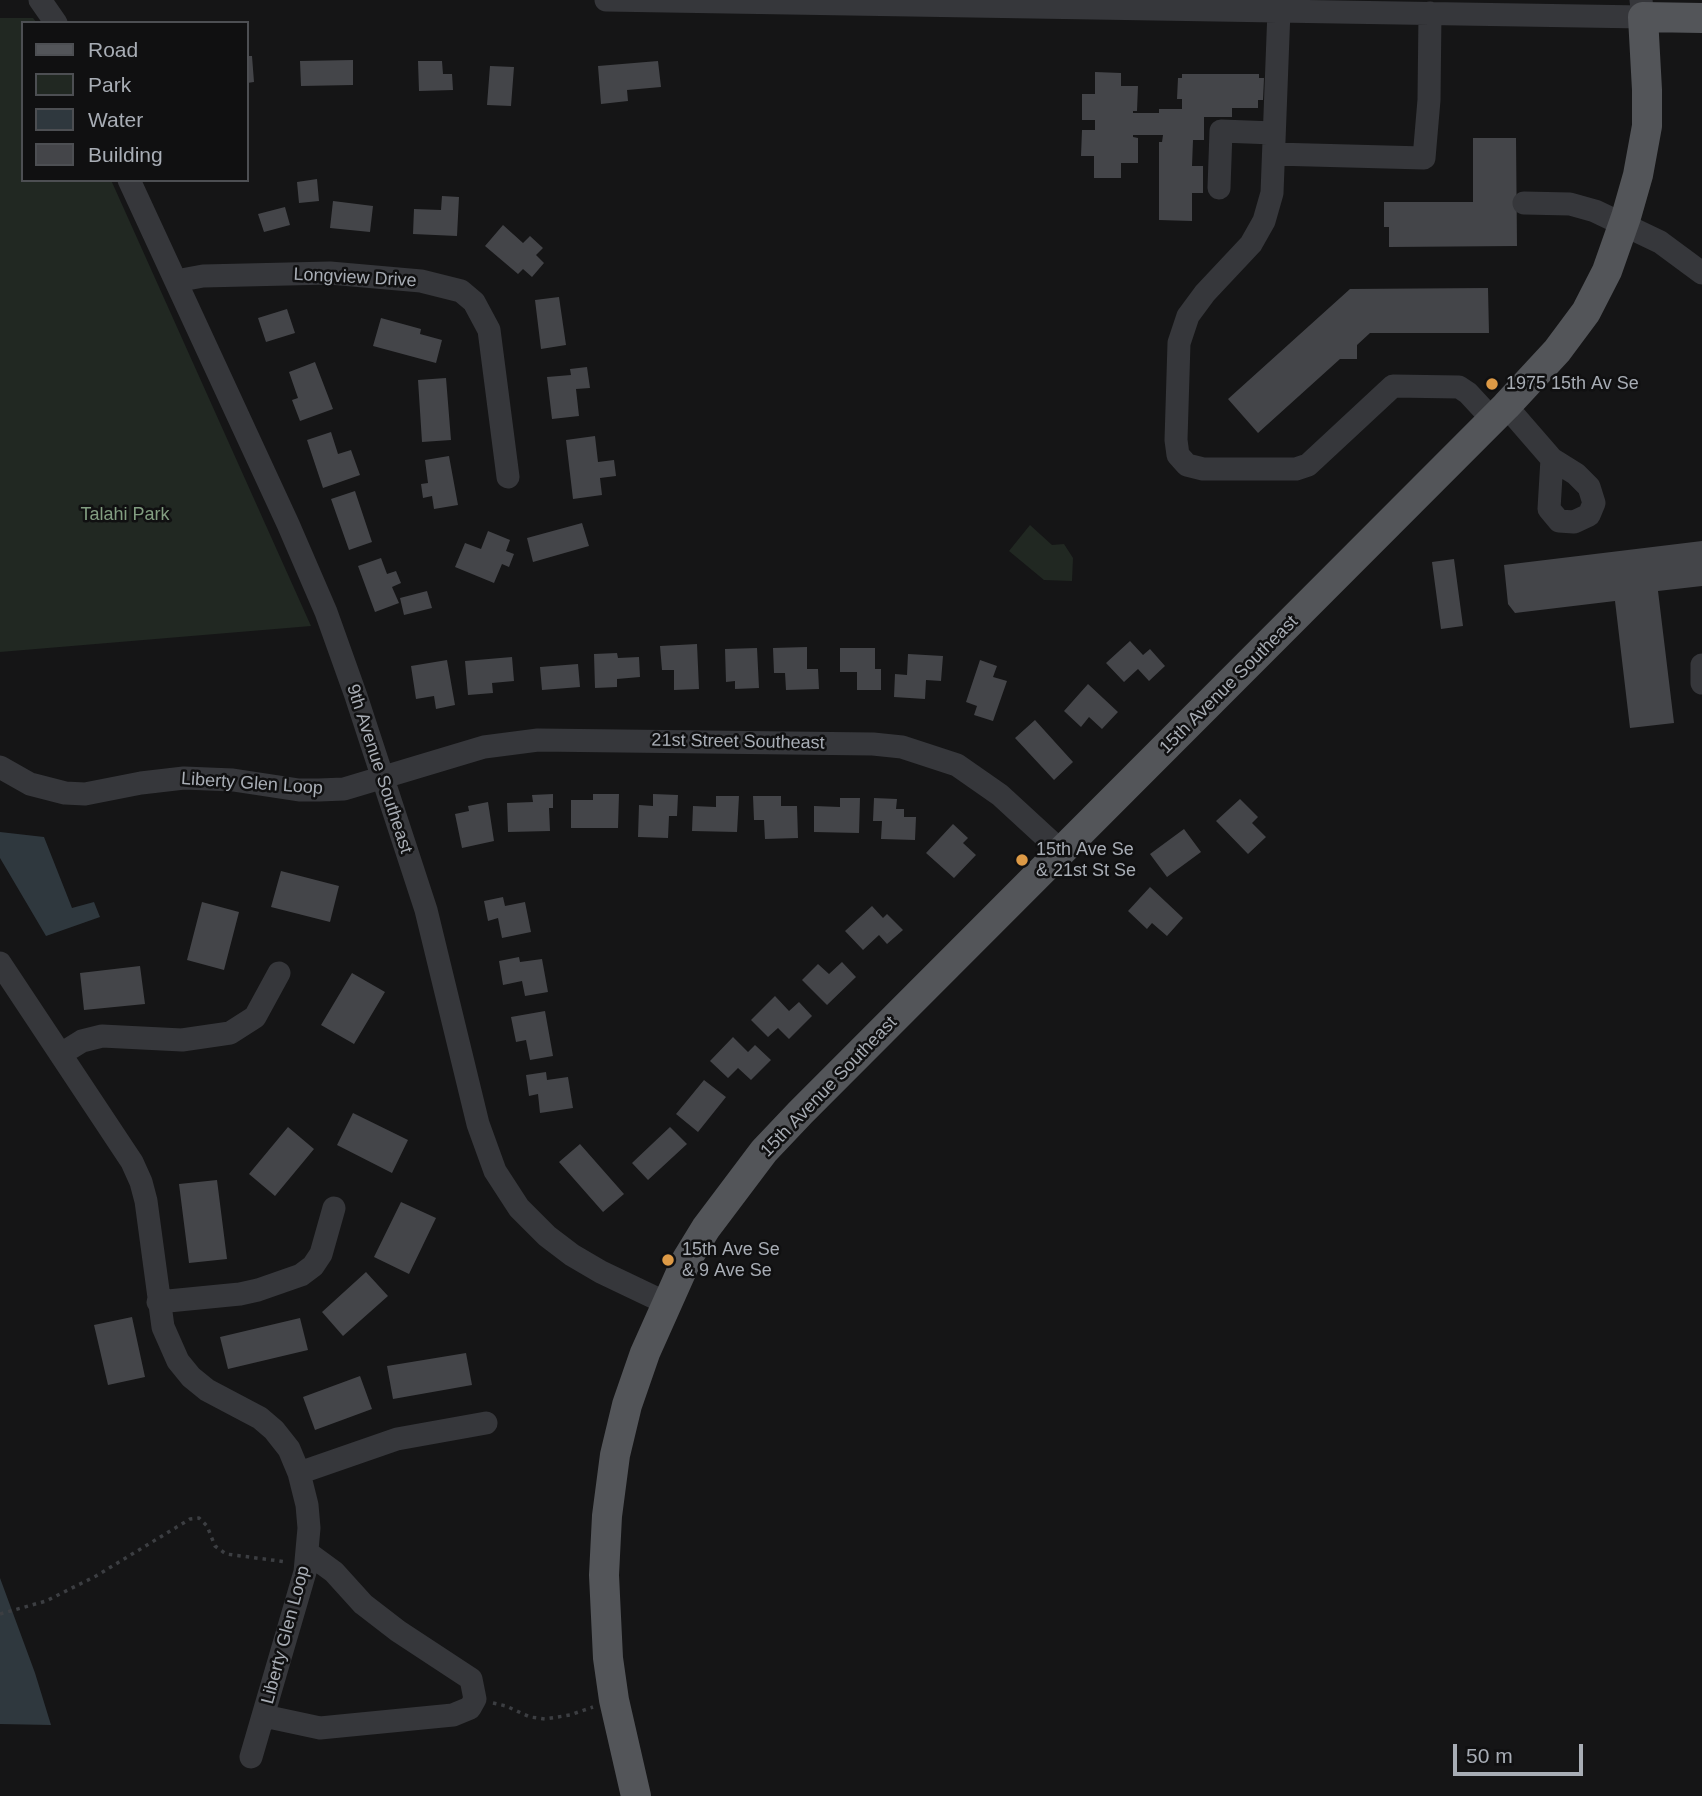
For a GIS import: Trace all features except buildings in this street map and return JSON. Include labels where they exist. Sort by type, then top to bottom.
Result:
[{"type":"main road","points":[[1642,9],[1702,18]]},
{"type":"main road","name":"15th Avenue Southeast","points":[[636,1796],[614,1700],[608,1658],[604,1575],[607,1516],[615,1455],[628,1405],[645,1353],[687,1259],[706,1227],[764,1151],[1499,413],[1557,351],[1586,312],[1606,271],[1638,175],[1647,126],[1642,9]]},
{"type":"street","points":[[40,0],[55,21]]},
{"type":"street","points":[[606,0],[951,3],[1430,13],[1642,9]]},
{"type":"street","points":[[1279,10],[1272,193],[1264,221],[1251,244],[1205,293],[1188,316],[1179,343],[1176,440],[1178,455],[1187,465],[1203,469],[1296,469],[1308,465],[1393,386],[1459,387],[1499,413],[1552,459]]},
{"type":"street","points":[[1219,188],[1221,131],[1274,144],[1424,158],[1429,100],[1430,13]]},
{"type":"street","name":"9th Avenue Southeast","points":[[130,182],[326,612],[426,910],[478,1124],[495,1171],[520,1208],[547,1236],[601,1272],[666,1303]]},
{"type":"street","points":[[1524,203],[1570,204],[1595,211],[1660,242],[1702,273]]},
{"type":"street","name":"Longview Drive","points":[[176,281],[203,276],[343,274],[421,281],[461,291],[474,302],[489,330],[508,477]]},
{"type":"street","points":[[1702,665],[1702,683]]},
{"type":"street","name":"21st Street Southeast","points":[[383,778],[484,747],[538,740],[873,744],[902,747],[957,765],[979,778],[1062,852]]},
{"type":"street","name":"Liberty Glen Loop","points":[[0,768],[47,790],[85,794],[184,778],[233,780],[299,790],[344,789],[383,778]]},
{"type":"street","name":"Liberty Glen Loop","points":[[0,963],[123,1147],[141,1182],[163,1327],[178,1362],[191,1377],[223,1400],[261,1418],[289,1449],[299,1473],[307,1505],[309,1553],[251,1757]]},
{"type":"street","points":[[61,1054],[82,1041],[102,1036],[182,1040],[230,1033],[256,1017],[279,973]]},
{"type":"street","points":[[158,1302],[240,1294],[279,1284],[300,1275],[313,1266],[321,1254],[334,1208]]},
{"type":"street","points":[[299,1473],[397,1439],[486,1423]]},
{"type":"street","name":"Liberty Glen Loop","points":[[264,1716],[320,1728],[453,1715],[470,1708],[475,1699],[471,1679],[398,1631],[363,1604],[334,1572],[309,1553]]},
{"type":"green space","name":"Talahi Park","points":[[0,18],[33,18],[35,21],[21,21],[21,182],[112,182],[311,626],[0,652]]},
{"type":"green space","points":[[1030,525],[1052,545],[1064,544],[1073,558],[1072,581],[1044,580],[1009,551]]},
{"type":"water","points":[[0,832],[44,837],[72,908],[94,902],[100,917],[46,936],[0,858]]},
{"type":"water","points":[[0,1578],[35,1673],[51,1725],[0,1724]]},
{"type":"place","name":"1975 15th Av Se","points":[[1492,384]]},
{"type":"place","name":"15th Ave Se & 21st St Se","points":[[1022,860]]},
{"type":"place","name":"15th Ave Se & 9 Ave Se","points":[[668,1260]]}]
